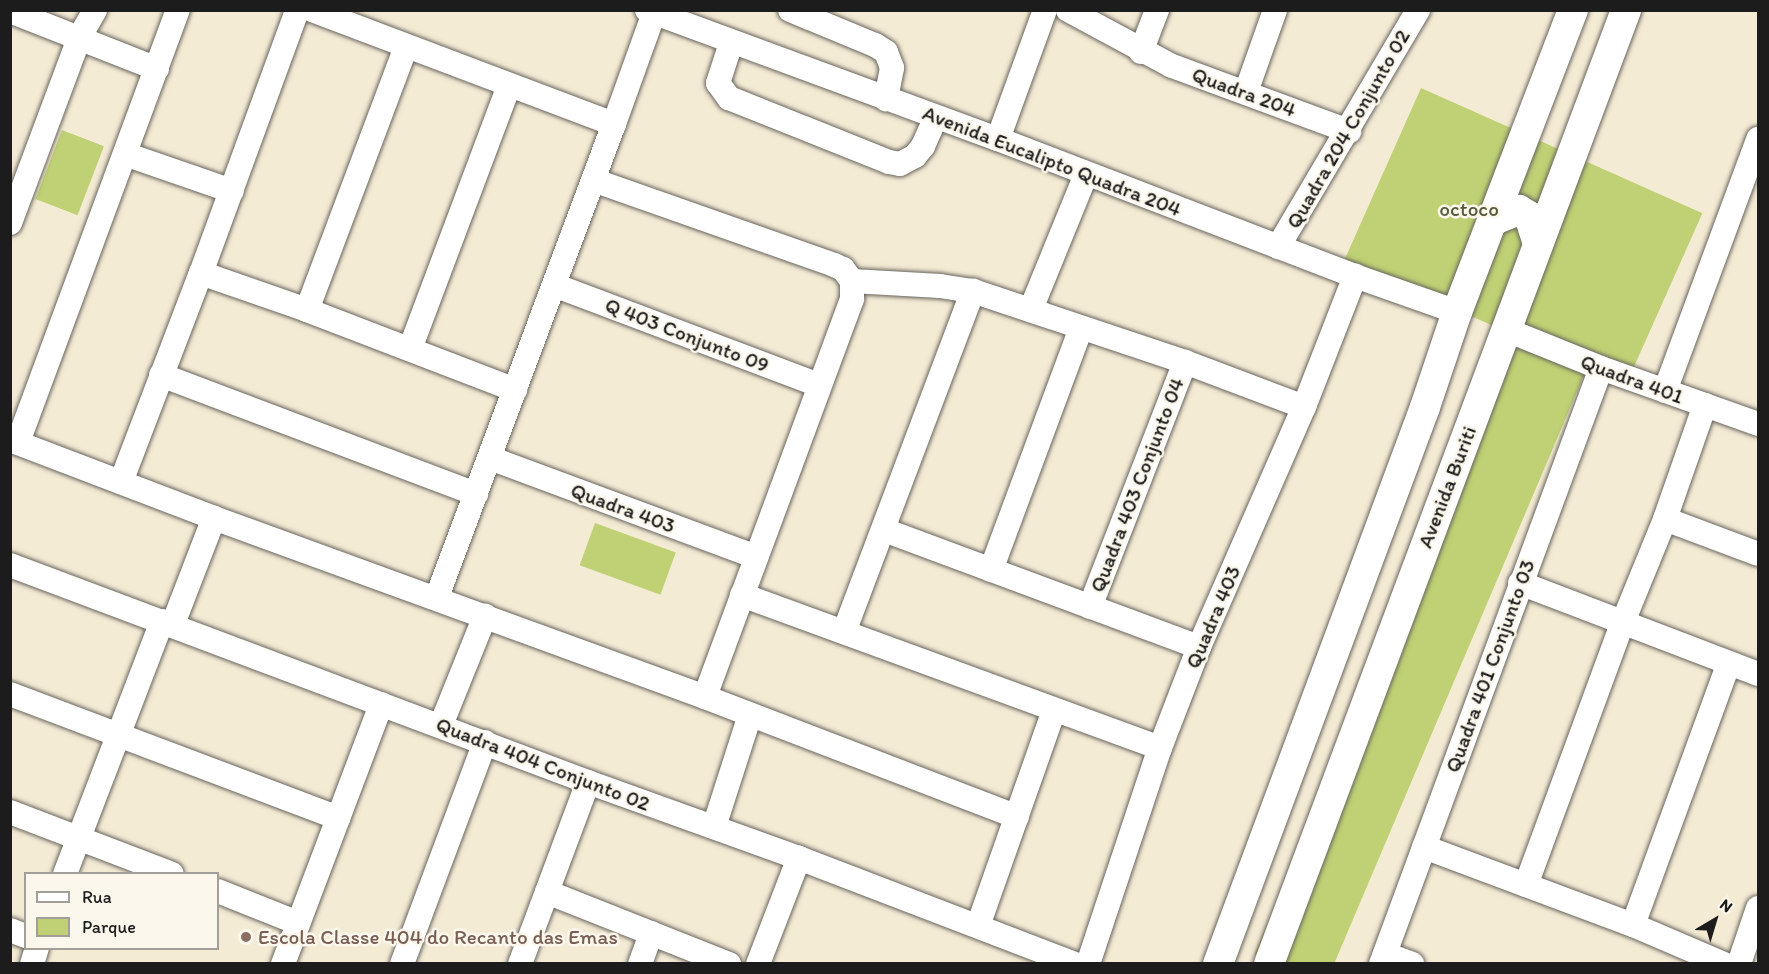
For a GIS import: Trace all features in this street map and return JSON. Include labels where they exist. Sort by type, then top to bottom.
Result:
[{"type":"main road","points":[[1218,963],[1425,407],[1457,312],[1573,10]]},
{"type":"main road","name":"Avenida Buriti","points":[[1274,950],[1626,10]]},
{"type":"main road","points":[[1494,220],[1519,210],[1529,216],[1538,244]]},
{"type":"main road","points":[[1425,407],[1430,421],[1447,434],[1458,433],[1470,425]]},
{"type":"main road","points":[[1235,921],[1253,912],[1263,914],[1272,921],[1274,950]]},
{"type":"street","points":[[10,223],[79,38],[95,10]]},
{"type":"street","points":[[178,10],[14,441],[214,518],[437,597],[705,697],[1017,818]]},
{"type":"street","points":[[120,482],[232,191],[297,10]]},
{"type":"street","points":[[312,10],[614,124]]},
{"type":"street","points":[[790,10],[875,45],[886,52],[892,68],[886,99]]},
{"type":"street","points":[[998,140],[1045,10]]},
{"type":"street","name":"Quadra 204","points":[[1068,10],[1141,52],[1172,66],[1349,131]]},
{"type":"street","points":[[1141,52],[1157,10]]},
{"type":"street","points":[[1246,92],[1275,10]]},
{"type":"street","name":"Quadra 204 Conjunto 02","points":[[1278,247],[1349,131],[1418,10]]},
{"type":"street","points":[[10,11],[157,69]]},
{"type":"street","points":[[437,597],[614,124],[650,12]]},
{"type":"street","name":"Avenida Eucalipto Quadra 204","points":[[650,12],[691,18],[731,43],[936,117],[1355,276],[1457,312]]},
{"type":"street","points":[[731,43],[718,83],[729,98],[889,162],[900,164],[915,156],[923,146],[936,117]]},
{"type":"street","points":[[307,310],[406,47]]},
{"type":"street","points":[[410,349],[509,85]]},
{"type":"street","points":[[1665,391],[1758,139]]},
{"type":"street","points":[[125,154],[232,191]]},
{"type":"street","points":[[1031,309],[1086,174]]},
{"type":"street","points":[[593,180],[834,265],[843,269],[852,281],[852,300],[705,697]]},
{"type":"street","points":[[201,273],[307,310],[514,390]]},
{"type":"street","name":"Quadra 403","points":[[1088,963],[1160,748],[1199,647],[1304,407],[1355,276]]},
{"type":"street","points":[[852,281],[940,286],[973,291],[1185,362],[1304,407]]},
{"type":"street","name":"Q 403 Conjunto 09","points":[[554,285],[819,385]]},
{"type":"street","points":[[844,632],[973,291]]},
{"type":"street","points":[[991,570],[1081,328]]},
{"type":"street","name":"Quadra 401","points":[[1508,330],[1601,368],[1758,424]]},
{"type":"street","name":"Quadra 403 Conjunto 04","points":[[1090,607],[1185,362]]},
{"type":"street","name":"Quadra 401 Conjunto 03","points":[[1383,958],[1601,368]]},
{"type":"street","points":[[161,375],[476,494]]},
{"type":"street","points":[[1526,885],[1623,622],[1665,519],[1704,405]]},
{"type":"street","name":"Quadra 403","points":[[490,458],[756,557]]},
{"type":"street","points":[[65,872],[118,733],[214,518]]},
{"type":"street","points":[[1665,519],[1758,554]]},
{"type":"street","points":[[884,530],[1199,647]]},
{"type":"street","name":"Quadra 404 Conjunto 02","points":[[10,565],[1075,963]]},
{"type":"street","points":[[1520,584],[1758,674]]},
{"type":"street","points":[[742,595],[1160,748]]},
{"type":"street","points":[[441,725],[485,616]]},
{"type":"street","points":[[1633,925],[1729,663]]},
{"type":"street","points":[[10,694],[338,818]]},
{"type":"street","points":[[283,963],[381,704]]},
{"type":"street","points":[[978,926],[1054,710]]},
{"type":"street","points":[[714,827],[750,715]]},
{"type":"street","points":[[402,963],[486,742]]},
{"type":"street","points":[[520,963],[588,782]]},
{"type":"street","points":[[10,812],[169,872]]},
{"type":"street","points":[[1424,847],[1633,925],[1724,963]]},
{"type":"street","points":[[758,963],[799,858]]},
{"type":"street","points":[[219,891],[298,923]]},
{"type":"street","points":[[547,892],[729,963]]},
{"type":"street","points":[[1739,963],[1758,908]]},
{"type":"street","points":[[640,963],[651,933]]},
{"type":"street","points":[[1383,958],[1412,963]]},
{"type":"green space","name":"octoco","points":[[1421,88],[1702,213],[1626,385],[1345,260]]},
{"type":"green space","points":[[62,130],[104,146],[77,215],[35,199]]},
{"type":"green space","points":[[1514,343],[1585,373],[1334,964],[1278,964],[1255,954]]},
{"type":"green space","points":[[595,523],[676,552],[660,595],[580,565]]},
{"type":"place","name":"Escola Classe 404 do Recanto das Emas","points":[[246,937]]}]
